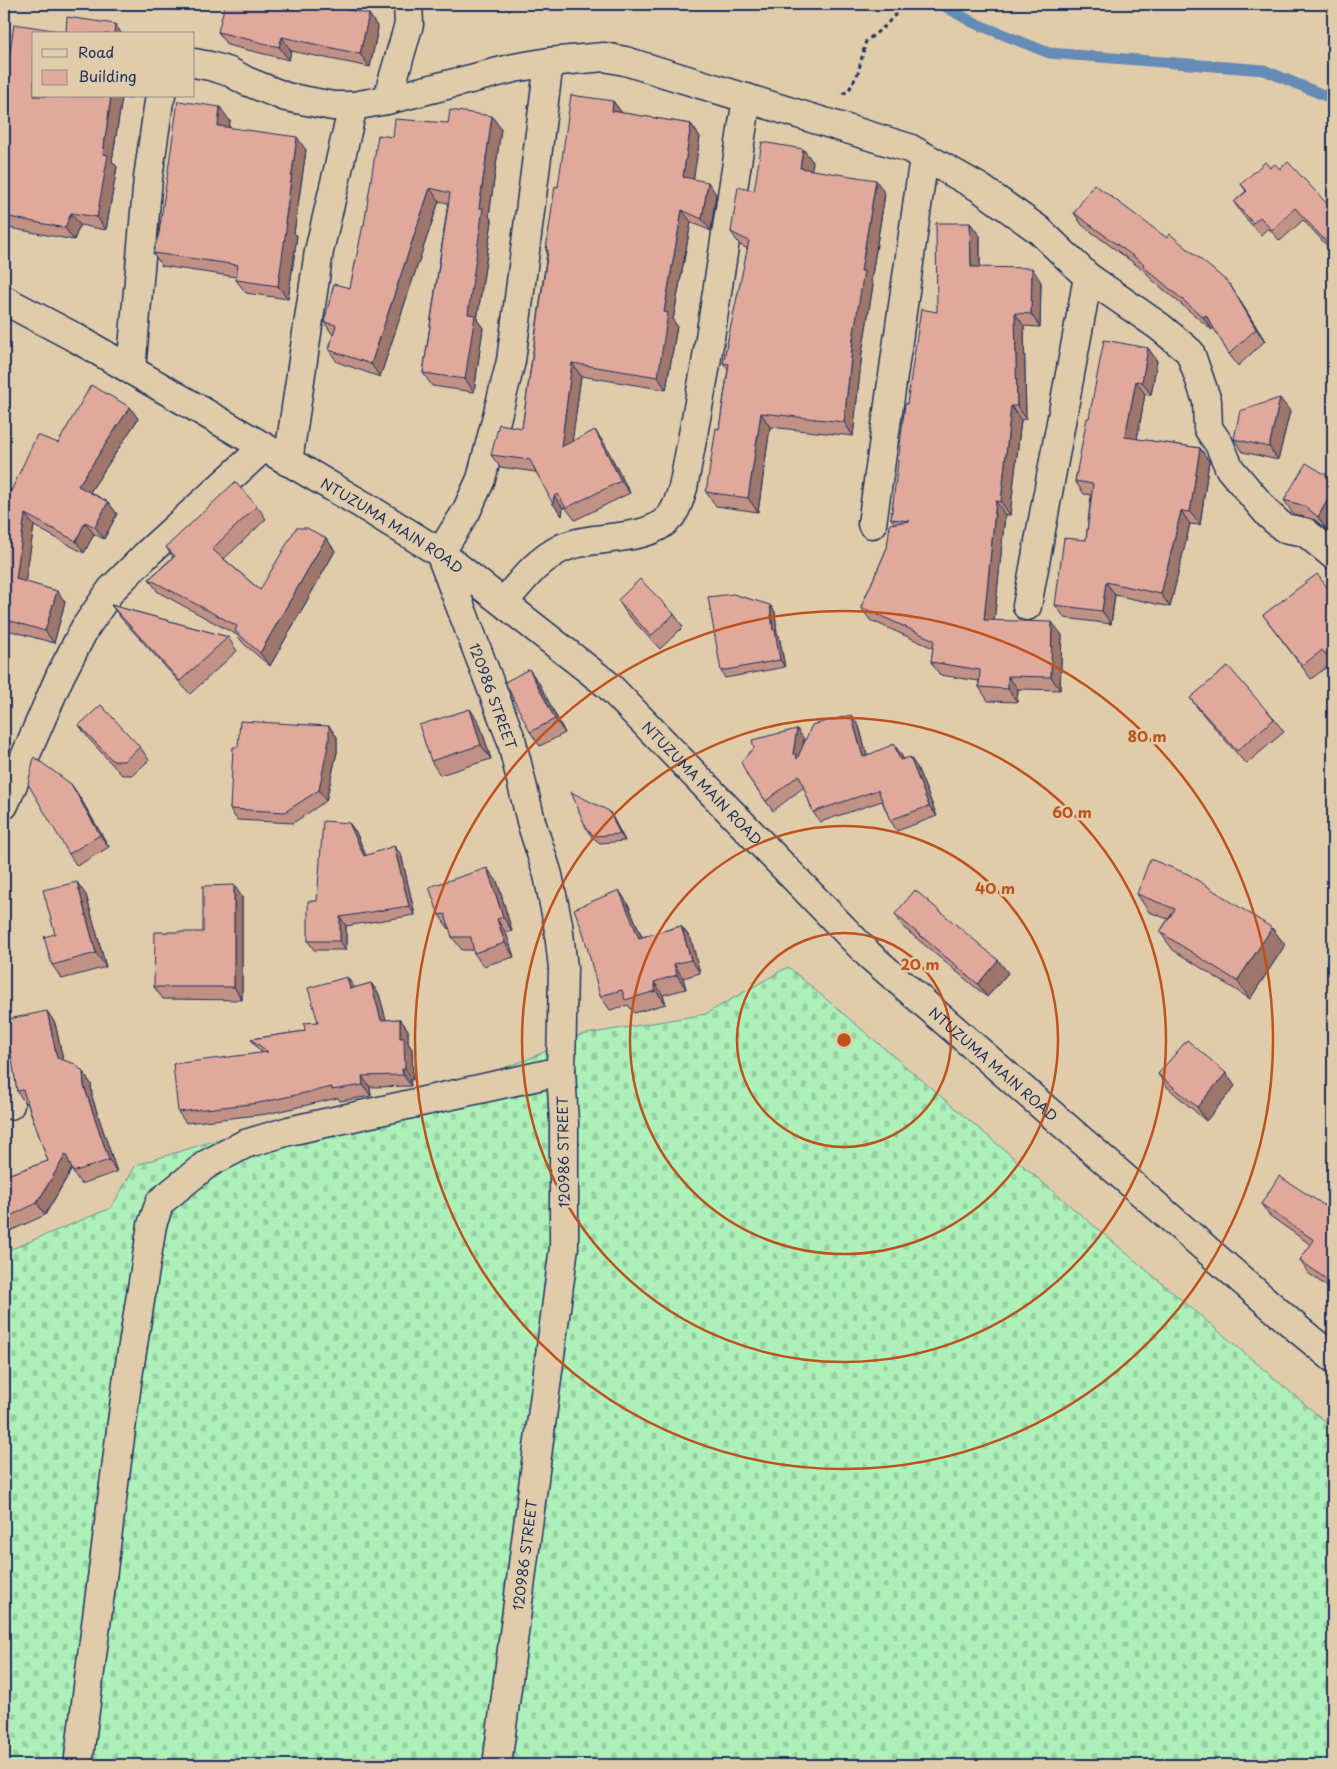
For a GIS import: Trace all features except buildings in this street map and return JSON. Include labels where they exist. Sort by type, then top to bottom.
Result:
[{"type":"street","points":[[387,100],[409,24],[408,4]]},
{"type":"street","points":[[195,63],[230,72],[246,81],[286,97],[333,106],[353,106],[387,100],[497,72],[549,62],[604,57],[625,61],[909,148],[988,193],[1039,230],[1088,277],[1160,327],[1190,352],[1207,401],[1208,428],[1219,444],[1230,469],[1268,515],[1284,528],[1305,532],[1333,556]]},
{"type":"street","points":[[440,553],[466,512],[481,479],[511,361],[549,62]]},
{"type":"street","points":[[131,370],[148,178],[160,98]]},
{"type":"street","points":[[504,602],[537,564],[551,554],[576,543],[644,533],[658,527],[669,519],[677,506],[683,488],[705,370],[747,98]]},
{"type":"street","points":[[288,462],[319,251],[353,106]]},
{"type":"street","points":[[872,524],[924,157]]},
{"type":"street","points":[[1027,606],[1088,277]]},
{"type":"street","name":"NTUZUMA MAIN ROAD","points":[[4,300],[76,338],[364,505],[440,553],[504,602],[608,685],[869,955],[1333,1358]]},
{"type":"street","points":[[4,805],[60,676],[86,628],[111,590],[149,552],[264,447]]},
{"type":"street","name":"120986 STREET","points":[[440,553],[511,739],[532,825],[548,875],[558,924],[563,968],[560,1071],[564,1123],[564,1247],[497,1765]]},
{"type":"street","points":[[4,1067],[10,1105]]},
{"type":"street","points":[[78,1765],[128,1383],[152,1225],[160,1202],[207,1164],[245,1144],[289,1131],[560,1071]]},
{"type":"path","points":[[806,117],[850,90],[858,73],[866,41],[884,27],[895,15],[896,4]]},
{"type":"green space","points":[[788,967],[1333,1428],[1333,1765],[4,1765],[4,1252],[111,1208],[136,1165],[272,1123],[487,1074],[526,1060],[581,1035],[706,1014]]},
{"type":"waterway","points":[[941,4],[972,22],[1049,53],[1264,70],[1333,99]]}]
